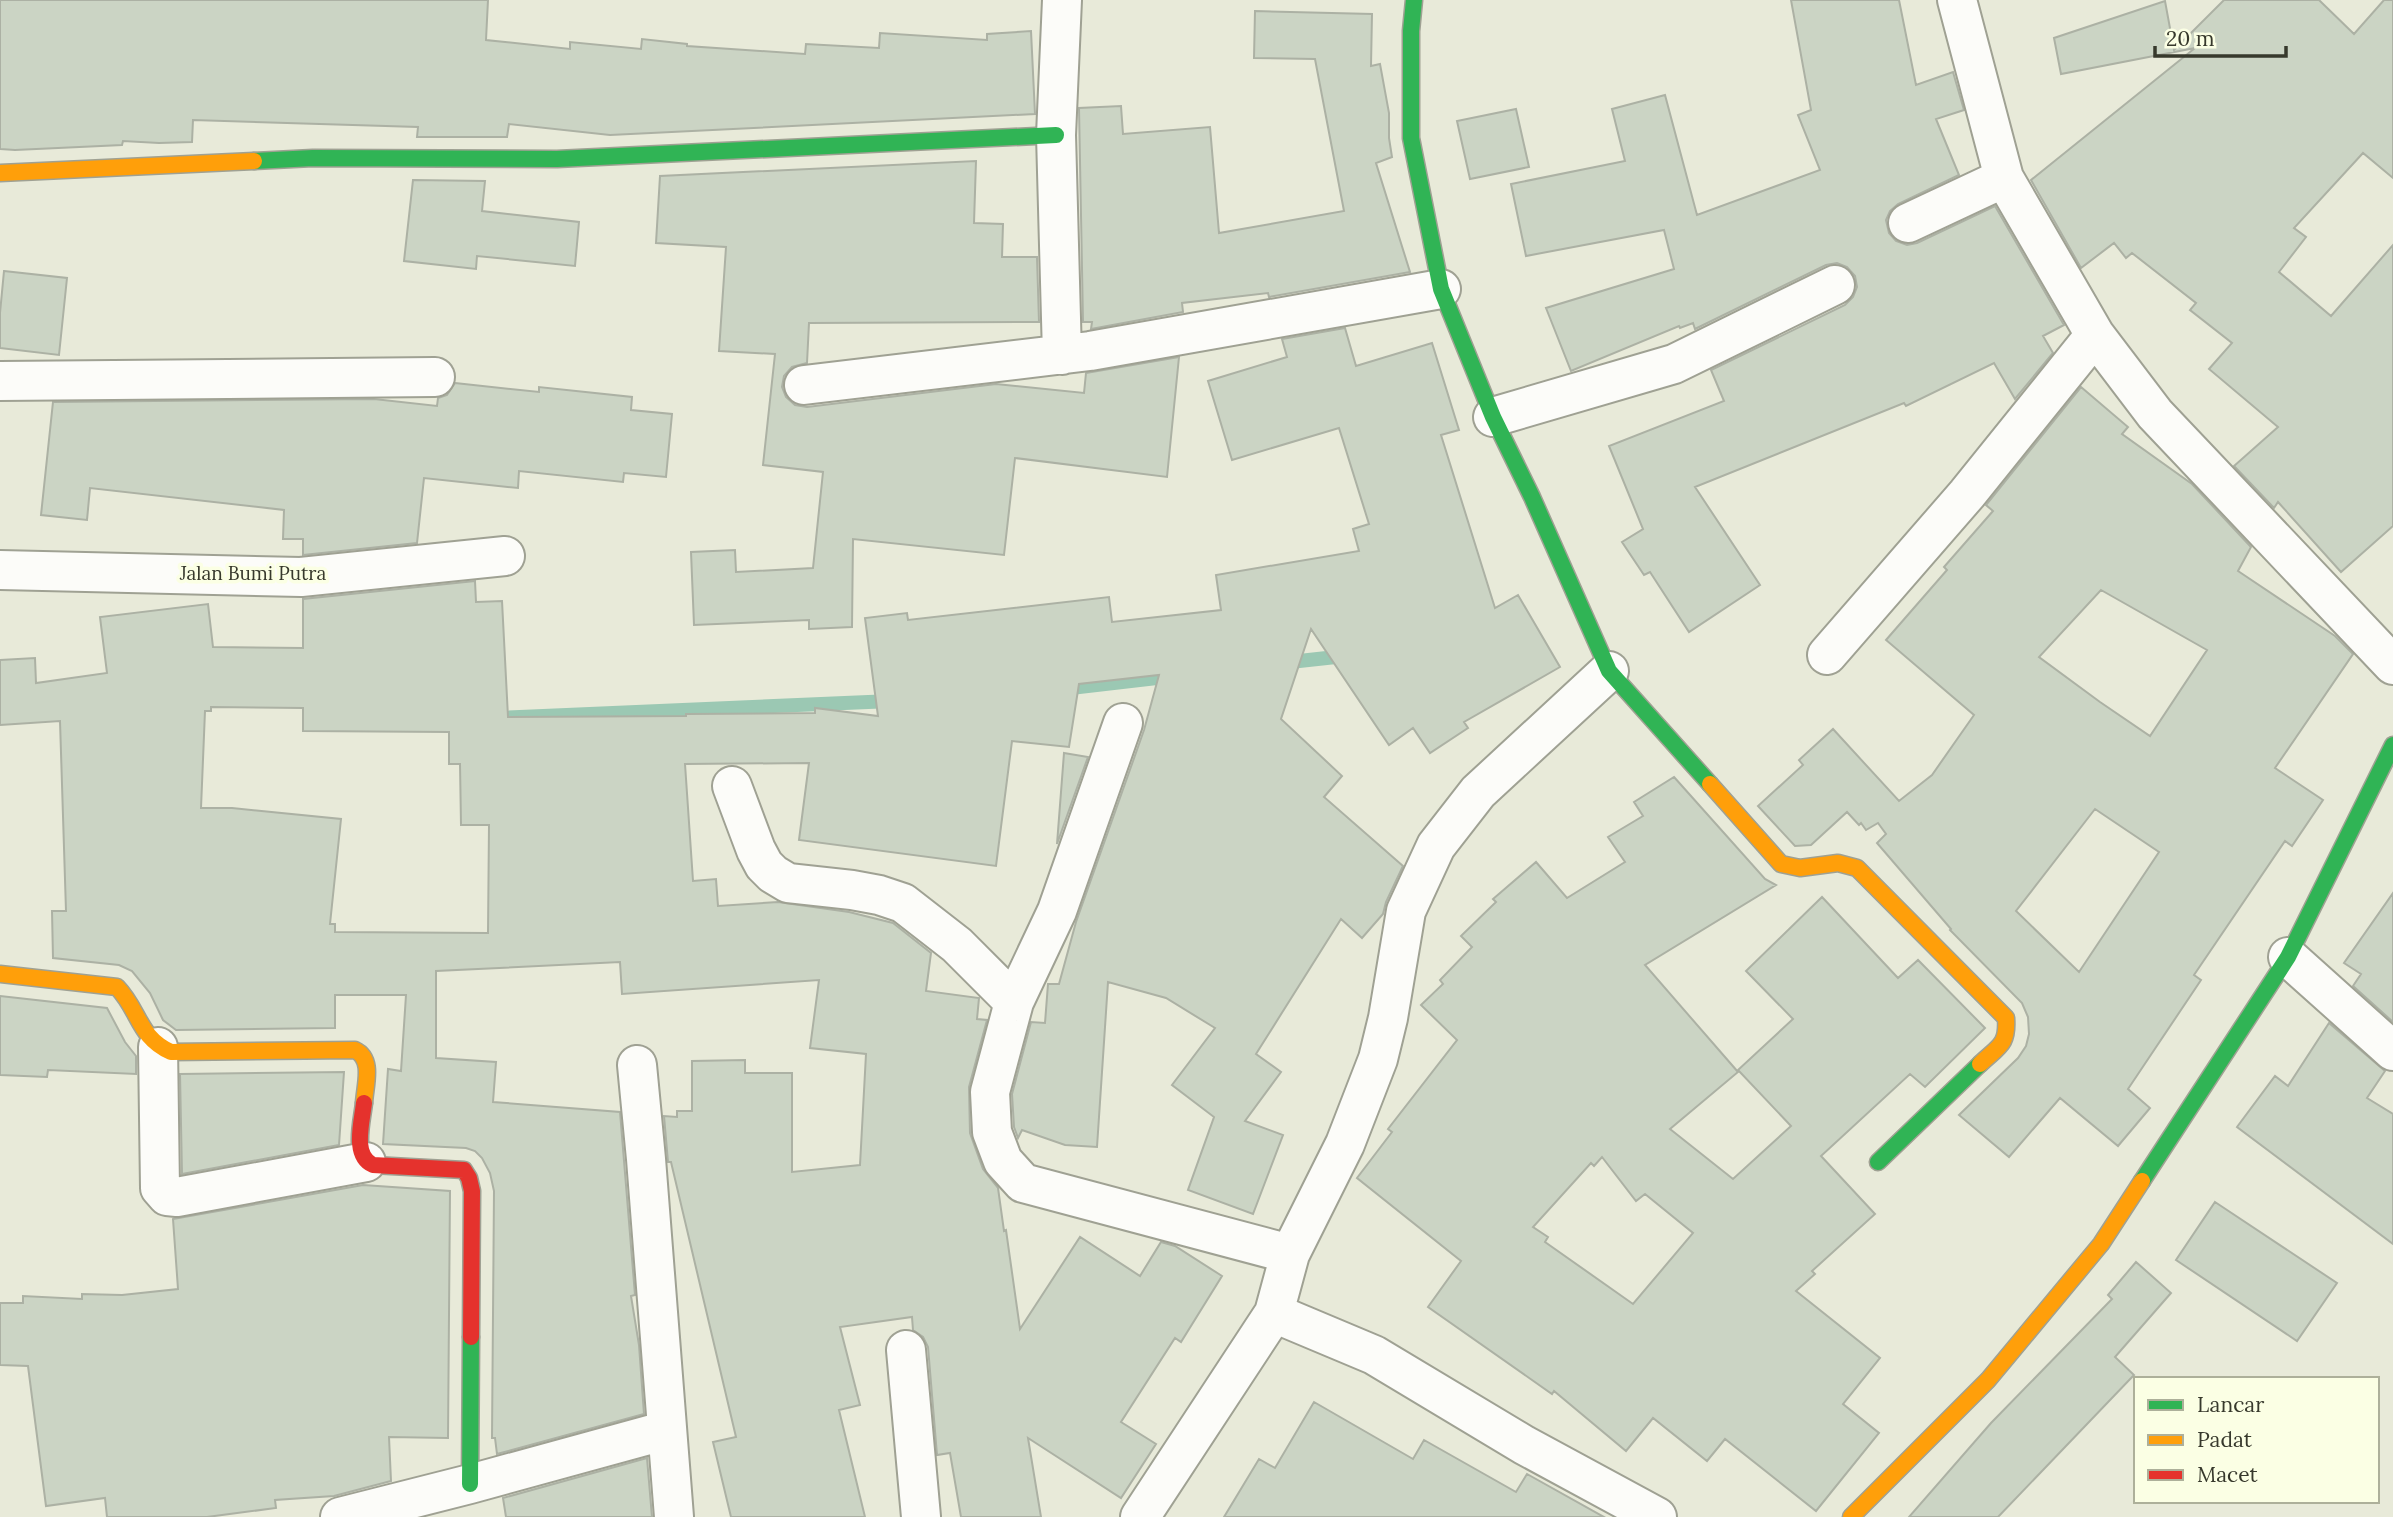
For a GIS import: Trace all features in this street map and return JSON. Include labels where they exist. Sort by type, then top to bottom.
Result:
[{"type":"street","points":[[1062,0],[1056,135],[1062,355]]},
{"type":"street","points":[[1414,0],[1411,31],[1411,138],[1441,289],[1493,416],[1609,671],[1781,863],[1790,869],[1799,870],[1835,862],[1848,862],[1857,868],[2006,1018],[2007,1035],[2003,1042],[1878,1162]]},
{"type":"street","points":[[1957,0],[2004,178],[2095,335],[2155,414],[2393,665]]},
{"type":"street","points":[[0,173],[313,158],[557,159],[1056,135]]},
{"type":"street","points":[[1908,223],[2004,178]]},
{"type":"street","points":[[1493,416],[1674,365],[1835,285]]},
{"type":"street","points":[[804,385],[1062,355],[1441,289]]},
{"type":"street","points":[[1827,655],[1967,494],[2095,335]]},
{"type":"street","points":[[0,381],[435,377]]},
{"type":"street","name":"Jalan Bumi Putra","points":[[0,570],[301,577],[505,556]]},
{"type":"street","points":[[1140,1517],[1274,1313],[1290,1254],[1345,1144],[1378,1059],[1388,1018],[1406,911],[1436,846],[1478,792],[1609,671]]},
{"type":"street","points":[[1123,723],[1057,911],[1014,1002],[990,1092],[992,1132],[1003,1161],[1023,1183],[1290,1254]]},
{"type":"street","points":[[1851,1517],[1988,1380],[2101,1244],[2288,957],[2393,745]]},
{"type":"street","points":[[732,786],[764,865],[773,874],[788,883],[852,890],[903,903],[957,945],[1014,1002]]},
{"type":"street","points":[[2288,957],[2393,1051]]},
{"type":"street","points":[[0,974],[117,987],[128,996],[148,1040],[171,1052],[355,1050],[363,1054],[367,1060],[360,1152],[366,1162]]},
{"type":"street","points":[[158,1047],[160,1188],[167,1196],[177,1197],[248,1185],[366,1162],[464,1170],[472,1191],[470,1484]]},
{"type":"street","points":[[637,1065],[674,1517]]},
{"type":"street","points":[[1274,1313],[1374,1355],[1524,1445],[1657,1517]]},
{"type":"street","points":[[906,1350],[921,1517]]},
{"type":"street","points":[[340,1517],[667,1430]]},
{"type":"building","points":[[0,0],[488,0],[486,40],[570,49],[570,42],[641,49],[642,39],[687,46],[805,54],[806,44],[879,48],[880,33],[987,40],[987,34],[1031,31],[1035,114],[610,135],[509,124],[507,137],[417,137],[418,127],[193,120],[192,142],[123,141],[122,145],[0,149]]},
{"type":"building","points":[[1791,0],[1899,0],[1916,85],[1953,72],[1964,110],[1936,119],[1959,175],[1898,204],[1890,211],[1886,220],[1889,233],[1896,241],[1907,245],[1917,243],[1995,206],[2064,325],[2043,336],[2053,353],[2015,399],[1994,363],[1906,406],[1904,403],[1695,487],[1760,585],[1689,632],[1650,572],[1644,575],[1622,542],[1643,529],[1609,446],[1724,401],[1711,370],[1845,305],[1853,297],[1857,287],[1855,276],[1847,267],[1837,263],[1826,265],[1695,329],[1693,323],[1680,328],[1679,326],[1571,371],[1546,308],[1674,269],[1664,230],[1526,256],[1511,184],[1625,161],[1612,109],[1665,95],[1697,215],[1820,170],[1798,115],[1811,110]]},
{"type":"building","points":[[2224,0],[2319,0],[2354,34],[2384,0],[2393,0],[2393,178],[2363,153],[2294,228],[2306,237],[2279,272],[2331,316],[2393,245],[2393,526],[2341,572],[2278,502],[2274,508],[2234,466],[2278,427],[2209,369],[2232,343],[2190,310],[2196,303],[2132,253],[2126,258],[2114,243],[2081,268],[2031,180],[2195,48],[2061,74],[2054,38],[2165,1],[2174,50]]},
{"type":"building","points":[[1255,11],[1372,14],[1371,66],[1380,64],[1389,113],[1392,157],[1376,163],[1410,272],[1269,297],[1268,293],[1182,303],[1183,312],[1091,329],[1092,322],[1083,322],[1079,108],[1121,106],[1123,134],[1210,127],[1219,233],[1344,211],[1315,59],[1254,58]]},
{"type":"building","points":[[1516,109],[1529,167],[1470,179],[1457,121]]},
{"type":"building","points":[[976,161],[974,223],[1003,224],[1002,257],[1037,257],[1039,322],[809,323],[807,363],[792,367],[784,376],[782,387],[786,397],[795,405],[807,407],[996,384],[1084,393],[1086,373],[1179,357],[1167,477],[1015,458],[1004,555],[853,539],[852,627],[809,629],[809,620],[694,625],[691,552],[735,550],[736,572],[813,568],[823,472],[763,465],[775,354],[719,351],[726,247],[656,243],[660,176]]},
{"type":"building","points":[[413,180],[485,181],[482,211],[579,222],[575,266],[477,256],[476,269],[404,261]]},
{"type":"building","points":[[4,271],[67,278],[59,355],[0,348]]},
{"type":"building","points":[[1345,328],[1356,366],[1432,343],[1459,430],[1441,435],[1495,608],[1518,595],[1560,667],[1464,722],[1468,728],[1430,753],[1413,728],[1389,745],[1311,629],[1281,719],[1342,776],[1324,797],[1403,866],[1383,914],[1362,938],[1341,919],[1256,1054],[1281,1072],[1245,1121],[1283,1135],[1253,1214],[1188,1190],[1214,1117],[1172,1085],[1215,1028],[1166,998],[1108,982],[1097,1147],[1065,1145],[1022,1130],[1018,1138],[1014,1127],[1012,1094],[1031,1022],[1045,1023],[1048,984],[1059,984],[1076,922],[1144,730],[1159,675],[1079,684],[1069,747],[1012,741],[996,866],[799,840],[809,763],[685,764],[693,881],[716,879],[718,906],[778,902],[849,912],[893,923],[931,953],[926,991],[979,998],[977,1019],[987,1020],[969,1087],[970,1133],[983,1169],[998,1188],[1020,1329],[1080,1237],[1140,1276],[1161,1242],[1175,1246],[1222,1276],[1181,1342],[1175,1338],[1121,1422],[1156,1444],[1121,1498],[1028,1438],[1041,1517],[961,1517],[950,1453],[937,1455],[928,1347],[923,1337],[913,1330],[912,1317],[840,1327],[860,1405],[839,1410],[865,1517],[731,1517],[713,1442],[736,1437],[671,1162],[668,1162],[664,1116],[677,1117],[677,1111],[692,1111],[692,1061],[745,1060],[745,1073],[792,1073],[792,1172],[860,1165],[866,1054],[810,1048],[819,980],[622,994],[620,962],[436,971],[436,1058],[496,1062],[493,1102],[620,1112],[635,1295],[631,1296],[639,1345],[644,1414],[497,1454],[495,1438],[492,1438],[494,1191],[490,1173],[482,1158],[475,1151],[466,1148],[383,1144],[388,1069],[401,1071],[406,995],[335,995],[335,1028],[176,1030],[163,1020],[150,993],[132,971],[119,965],[53,958],[52,911],[66,911],[60,721],[0,725],[0,660],[35,658],[36,683],[107,673],[100,617],[208,604],[213,647],[303,648],[303,599],[475,581],[476,602],[502,601],[508,717],[815,713],[815,708],[878,716],[865,618],[907,613],[908,620],[1109,597],[1112,622],[1221,610],[1216,575],[1359,551],[1353,529],[1369,524],[1339,428],[1232,460],[1208,381],[1287,357],[1282,339]],"holes":[[[211,707],[303,708],[303,731],[449,732],[449,764],[460,764],[461,825],[489,825],[488,933],[335,932],[335,924],[330,924],[341,819],[232,808],[201,808],[205,711],[211,711]]]},
{"type":"building","points":[[455,383],[539,392],[539,387],[632,397],[631,410],[672,414],[666,477],[624,473],[623,482],[519,471],[518,488],[424,478],[417,543],[303,555],[303,539],[283,539],[284,510],[90,488],[87,520],[41,515],[53,402],[374,399],[437,406],[438,398],[447,395]]},
{"type":"building","points":[[2081,387],[2128,427],[2122,434],[2192,484],[2251,547],[2238,571],[2335,636],[2353,654],[2275,768],[2323,800],[2292,846],[2285,841],[2194,975],[2201,980],[2128,1089],[2150,1108],[2118,1146],[2060,1098],[2009,1157],[1959,1115],[2018,1058],[2026,1046],[2029,1034],[2028,1017],[2022,1003],[1950,930],[1877,843],[1886,834],[1878,823],[1866,830],[1847,812],[1811,845],[1795,846],[1758,806],[1803,765],[1799,760],[1833,729],[1899,801],[1932,775],[1974,715],[1886,640],[1947,570],[1944,567],[1993,511],[1986,505]],"holes":[[[2101,590],[2207,650],[2150,736],[2039,657]],[[2095,809],[2159,852],[2079,972],[2016,911]]]},
{"type":"building","points":[[1064,753],[1088,757],[1057,844]]},
{"type":"building","points":[[1674,777],[1765,879],[1776,885],[1645,965],[1738,1072],[1670,1129],[1733,1179],[1791,1126],[1738,1070],[1793,1019],[1746,971],[1822,897],[1898,978],[1918,960],[1985,1028],[1925,1087],[1910,1074],[1821,1156],[1875,1214],[1812,1271],[1815,1274],[1796,1291],[1880,1358],[1843,1404],[1879,1433],[1816,1511],[1725,1439],[1707,1461],[1653,1418],[1626,1451],[1554,1391],[1552,1394],[1428,1307],[1461,1261],[1357,1178],[1392,1132],[1388,1129],[1457,1040],[1421,1005],[1443,984],[1440,980],[1472,947],[1461,936],[1496,902],[1493,899],[1536,862],[1567,898],[1625,862],[1608,837],[1643,816],[1634,802]],"holes":[[[1602,1157],[1636,1201],[1645,1194],[1693,1233],[1633,1304],[1545,1242],[1548,1237],[1533,1227],[1591,1163],[1594,1166]]]},
{"type":"building","points":[[2393,893],[2393,1022],[2353,986],[2361,974],[2344,963]]},
{"type":"building","points":[[0,996],[107,1008],[125,1042],[136,1056],[136,1074],[48,1070],[47,1077],[0,1075]]},
{"type":"building","points":[[2329,1023],[2385,1071],[2367,1098],[2393,1114],[2393,1244],[2237,1127],[2275,1076],[2288,1086]]},
{"type":"building","points":[[344,1072],[339,1145],[182,1174],[180,1074]]},
{"type":"building","points":[[363,1185],[450,1191],[448,1438],[389,1437],[391,1481],[334,1496],[275,1500],[276,1508],[207,1517],[107,1517],[105,1498],[46,1506],[28,1366],[0,1365],[0,1303],[23,1303],[23,1296],[82,1299],[82,1294],[122,1295],[178,1289],[173,1219]]},
{"type":"building","points":[[2215,1202],[2337,1283],[2297,1341],[2176,1260]]},
{"type":"building","points":[[2136,1262],[2171,1293],[2115,1357],[2134,1375],[1998,1517],[1909,1517],[1991,1423],[2112,1299],[2108,1295]]},
{"type":"building","points":[[1314,1402],[1413,1459],[1424,1440],[1516,1492],[1527,1474],[1604,1517],[1224,1517],[1259,1459],[1275,1468]]},
{"type":"building","points":[[647,1458],[652,1517],[506,1517],[503,1498]]},
{"type":"waterway","points":[[1281,663],[1345,656]]},
{"type":"waterway","points":[[1062,689],[1174,676]]},
{"type":"waterway","points":[[497,718],[892,701]]},
{"type":"traffic: fast","points":[[1414,0],[1411,31],[1411,138],[1441,289],[1493,417],[1532,497],[1609,671],[1710,784]]},
{"type":"traffic: fast","points":[[254,161],[313,158],[557,159],[1056,135]]},
{"type":"traffic: fast","points":[[2142,1181],[2288,957],[2393,745]]},
{"type":"traffic: fast","points":[[1878,1162],[1980,1064]]},
{"type":"traffic: fast","points":[[470,1484],[471,1337]]},
{"type":"traffic: slow","points":[[0,173],[254,161]]},
{"type":"traffic: slow","points":[[1710,784],[1781,864],[1800,868],[1838,863],[1857,868],[2006,1018],[2004,1040],[1980,1064]]},
{"type":"traffic: slow","points":[[0,974],[117,987],[145,1031],[160,1046],[171,1052],[355,1050],[365,1060],[367,1081],[364,1103]]},
{"type":"traffic: slow","points":[[1851,1517],[1988,1380],[2101,1244],[2142,1181]]},
{"type":"traffic: jam","points":[[364,1103],[360,1146],[367,1161],[373,1165],[464,1170],[469,1178],[472,1191],[471,1337]]}]
